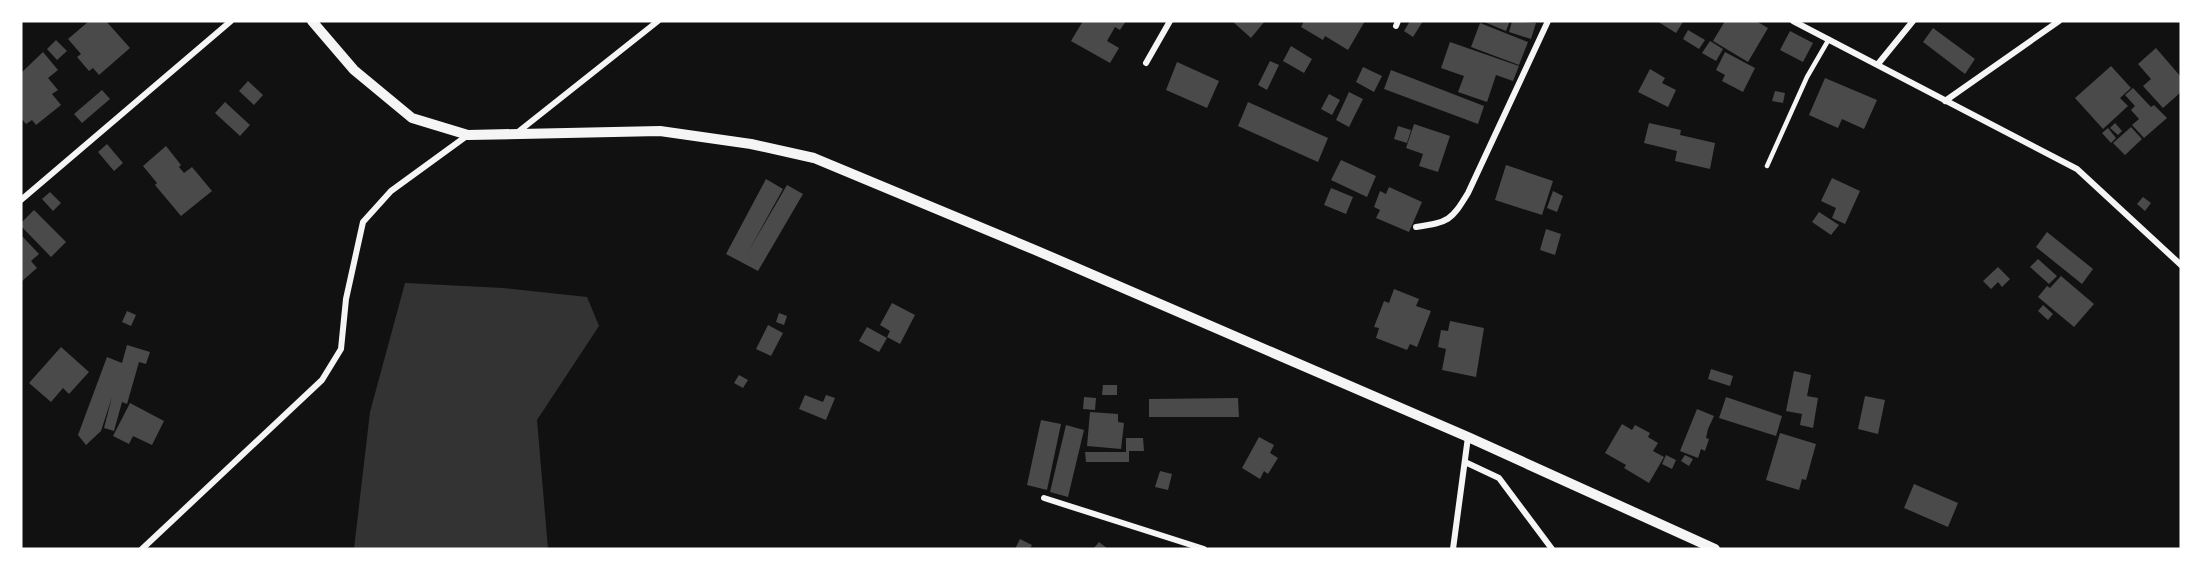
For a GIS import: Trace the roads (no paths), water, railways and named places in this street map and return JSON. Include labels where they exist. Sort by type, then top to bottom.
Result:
[{"type":"street","points":[[21,200],[231,21]]},
{"type":"street","points":[[312,21],[354,70],[412,118],[468,135],[518,132],[660,131],[751,144],[814,158],[1035,250],[1468,437],[1715,549]]},
{"type":"street","points":[[518,132],[658,21]]},
{"type":"street","points":[[1146,63],[1170,21]]},
{"type":"street","points":[[1416,226],[1442,223],[1456,214],[1548,21]]},
{"type":"street","points":[[1793,21],[2077,169],[2181,265]]},
{"type":"street","points":[[1878,64],[1913,21]]},
{"type":"street","points":[[1945,101],[2059,21]]},
{"type":"street","points":[[142,549],[322,380],[341,348],[346,298],[363,222],[391,191],[468,135]]},
{"type":"street","points":[[1453,549],[1468,437]]},
{"type":"street","points":[[1464,462],[1499,478],[1552,549]]},
{"type":"street","points":[[1044,498],[1204,549]]},
{"type":"lane","points":[[1767,166],[1807,77],[1829,39]]}]
